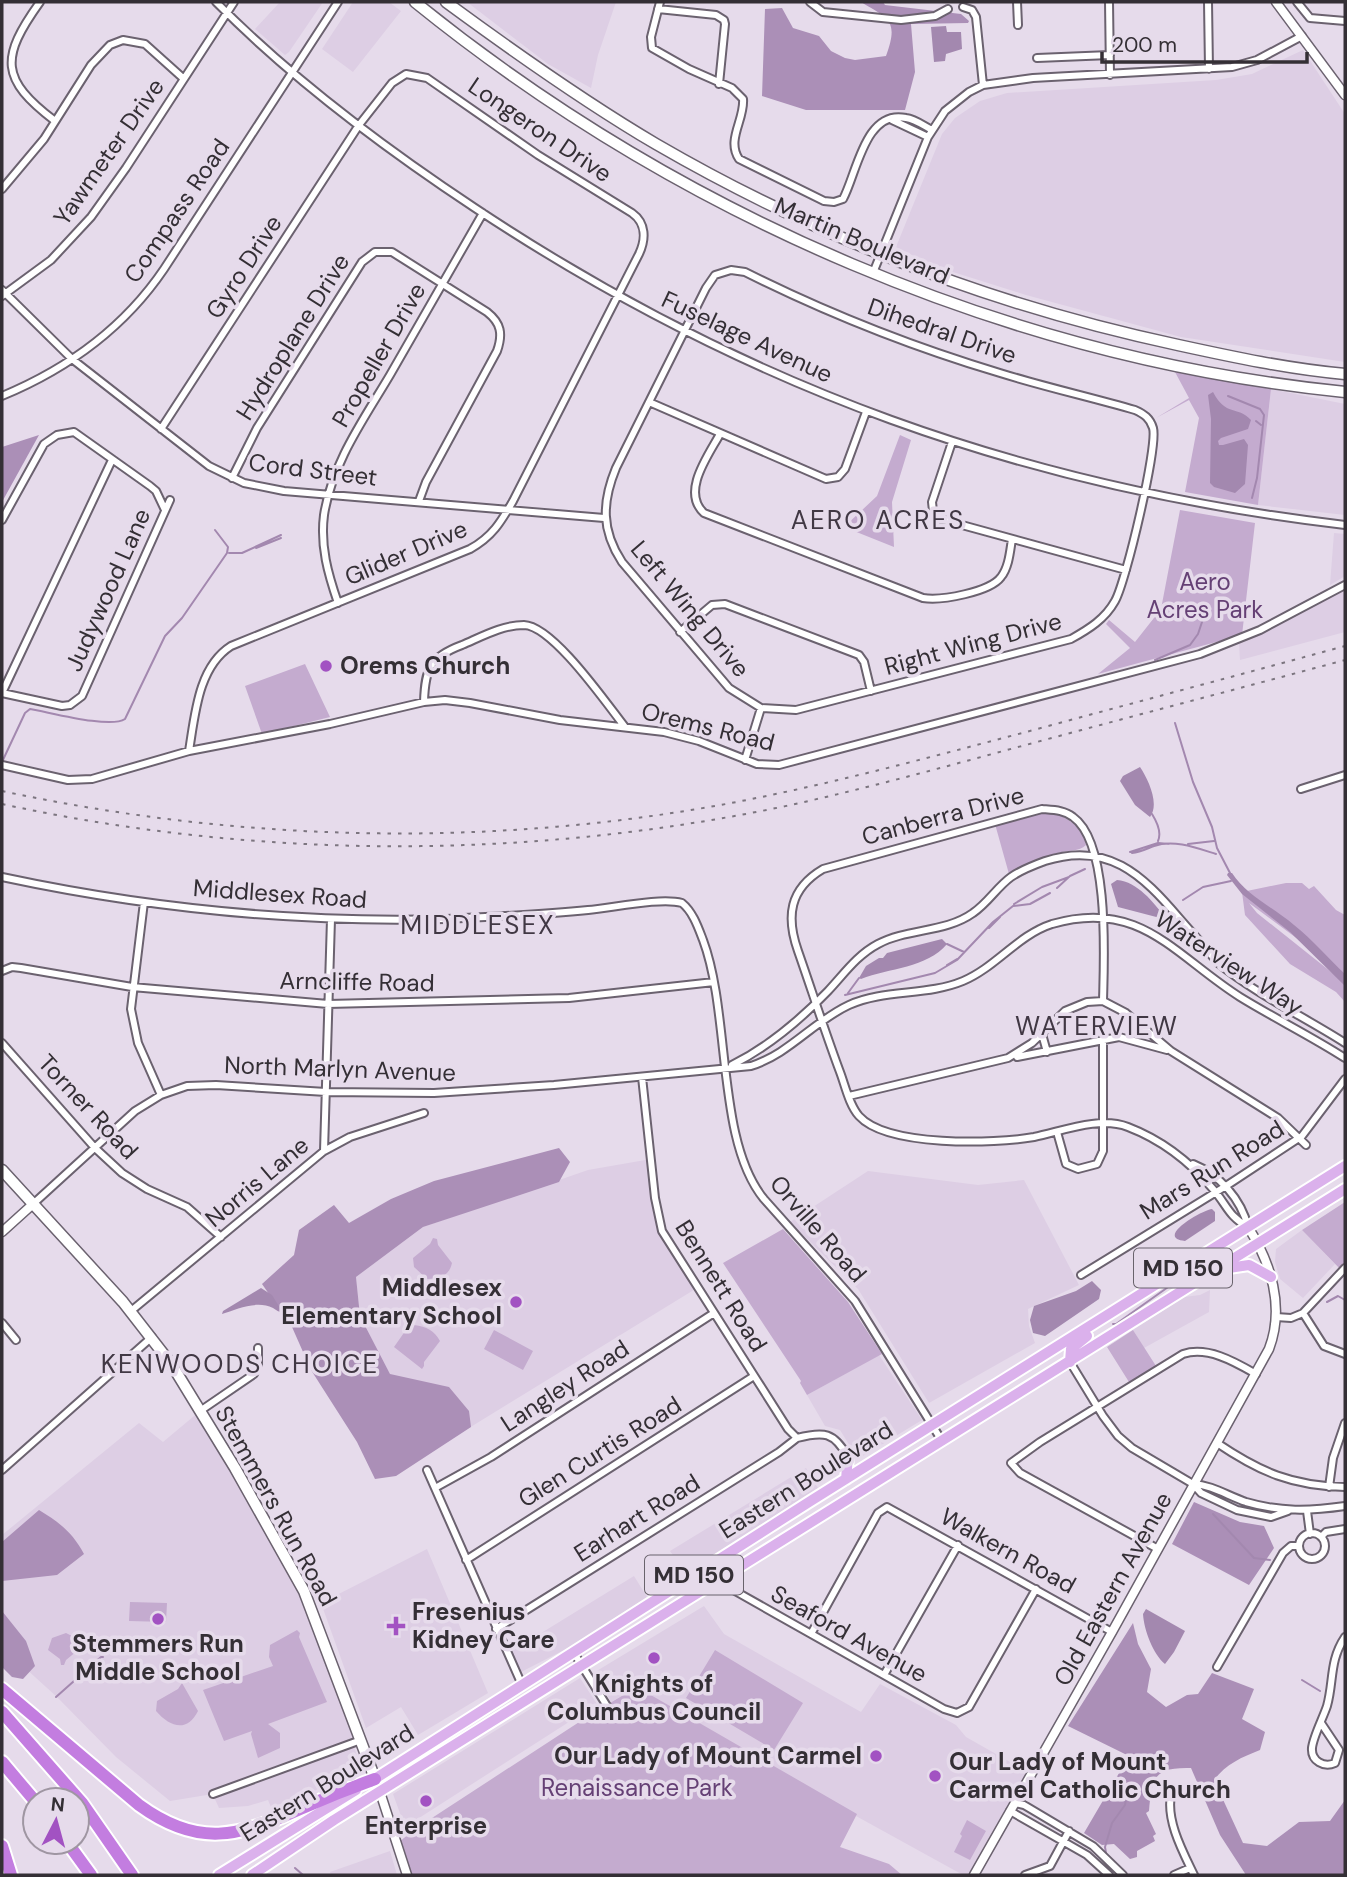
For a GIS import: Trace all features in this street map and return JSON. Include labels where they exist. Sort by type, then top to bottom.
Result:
[{"type":"highway","points":[[2,1689],[139,1805],[162,1820],[187,1829],[213,1834],[249,1830],[375,1779]]},
{"type":"highway","points":[[2,1712],[67,1786]]},
{"type":"highway","points":[[2,1762],[22,1786]]},
{"type":"highway","points":[[91,1813],[118,1843],[140,1875]]},
{"type":"highway","points":[[91,1816],[132,1875]]},
{"type":"highway","points":[[2,1846],[11,1875]]},
{"type":"highway","points":[[74,1856],[85,1875]]},
{"type":"highway","points":[[77,1856],[91,1875]]},
{"type":"main road","name":"Martin Boulevard","points":[[415,2],[457,36],[534,90],[677,180],[873,273],[997,317],[1139,357],[1258,381],[1345,392]]},
{"type":"main road","name":"Martin Boulevard","points":[[446,2],[543,73],[656,144],[726,183],[881,254],[995,296],[1100,327],[1231,356],[1345,374]]},
{"type":"main road","name":"Eastern Boulevard","points":[[219,1875],[1345,1166]]},
{"type":"main road","name":"Stemmers Run Road","points":[[2,1170],[131,1311],[172,1365],[200,1411],[304,1591],[380,1792]]},
{"type":"main road","name":"Eastern Boulevard","points":[[252,1875],[380,1792],[1345,1189]]},
{"type":"main road","points":[[1216,1270],[1249,1265],[1271,1277]]},
{"type":"main road","points":[[1070,1362],[1069,1353],[1073,1346],[1107,1323],[1118,1309]]},
{"type":"main road","points":[[849,1457],[858,1466],[866,1467]]},
{"type":"main road","points":[[846,1479],[849,1457]]},
{"type":"street","points":[[40,2],[15,40],[12,72],[22,95],[55,121]]},
{"type":"street","name":"Fuselage Avenue","points":[[216,2],[359,125],[538,250],[617,296],[774,375],[866,412],[1045,470],[1143,493],[1260,515],[1345,525]]},
{"type":"street","name":"Yawmeter Drive","points":[[3,293],[51,260],[90,217],[126,169],[234,2]]},
{"type":"street","name":"Compass Road","points":[[2,396],[47,375],[112,329],[158,277],[338,2]]},
{"type":"street","points":[[810,2],[823,12],[901,20],[935,16],[948,9]]},
{"type":"street","points":[[1017,2],[1018,25]]},
{"type":"street","points":[[1109,2],[1110,75]]},
{"type":"street","points":[[1208,2],[1209,69]]},
{"type":"street","points":[[1276,2],[1345,95]]},
{"type":"street","points":[[1297,2],[1310,18],[1345,21]]},
{"type":"street","points":[[719,84],[724,20],[716,15],[659,6],[651,37],[652,48],[719,84],[732,88],[743,99],[734,146],[739,159],[829,202],[844,199],[872,130],[884,121],[908,118],[932,130]]},
{"type":"street","points":[[963,6],[972,10],[976,17],[983,85]]},
{"type":"street","points":[[873,273],[932,130],[945,111],[983,85],[1033,78],[1232,67],[1257,60],[1302,36]]},
{"type":"street","points":[[2,189],[44,139],[98,55],[116,41],[130,40],[145,44],[184,79]]},
{"type":"street","points":[[1037,58],[1110,55]]},
{"type":"street","name":"Longeron Drive","points":[[359,125],[392,83],[401,76],[412,73],[434,82],[538,155],[639,218],[644,234],[642,248],[617,296]]},
{"type":"street","points":[[892,120],[928,137]]},
{"type":"street","name":"Gyro Drive","points":[[161,429],[359,125]]},
{"type":"street","name":"Propeller Drive","points":[[338,603],[323,544],[323,522],[337,470],[357,430],[483,213]]},
{"type":"street","name":"Hydroplane Drive","points":[[232,478],[251,438],[365,258],[375,252],[392,252],[494,318],[501,339],[498,351],[426,482],[419,501]]},
{"type":"street","name":"Dihedral Drive","points":[[685,331],[712,278],[725,271],[738,271],[843,317],[962,360],[1135,410],[1147,417],[1154,433],[1143,493]]},
{"type":"street","name":"Cord Street","points":[[3,293],[72,359],[209,466],[232,478],[270,489],[604,518]]},
{"type":"street","name":"Glider Drive","points":[[189,751],[203,683],[211,663],[220,653],[231,646],[470,549],[491,535],[509,509],[617,296]]},
{"type":"street","name":"Left Wing Drive","points":[[685,331],[611,480],[604,518],[611,545],[622,562],[729,688],[761,708]]},
{"type":"street","points":[[649,402],[825,480],[838,477],[845,469],[866,412]]},
{"type":"street","points":[[2,520],[44,444],[57,435],[75,432],[156,491],[166,510]]},
{"type":"street","points":[[720,434],[694,488],[695,502],[704,513],[923,598],[942,599],[992,585],[1003,574],[1012,539]]},
{"type":"street","points":[[952,442],[932,502],[935,515],[945,522],[1126,570]]},
{"type":"street","points":[[2,693],[112,460]]},
{"type":"street","name":"Right Wing Drive","points":[[761,708],[796,710],[1071,639],[1105,615],[1121,588],[1143,493]]},
{"type":"street","name":"Judywood Lane","points":[[2,693],[62,706],[70,705],[82,696],[170,500]]},
{"type":"street","name":"Orems Road","points":[[2,765],[82,781],[189,751],[330,724],[424,702],[445,700],[680,736],[745,761],[766,766],[792,763],[1200,654],[1260,630],[1345,584]]},
{"type":"street","points":[[680,632],[712,605],[725,604],[859,655],[864,662],[871,691]]},
{"type":"street","points":[[424,702],[424,683],[428,669],[443,652],[507,627],[525,625],[540,630],[555,641],[625,727]]},
{"type":"street","points":[[745,761],[761,708]]},
{"type":"street","points":[[1301,789],[1345,775]]},
{"type":"street","name":"Canberra Drive","points":[[1102,1124],[986,1143],[953,1142],[877,1129],[859,1116],[849,1096],[821,1023],[794,939],[790,922],[792,908],[807,880],[823,869],[1042,809],[1060,810],[1074,818],[1088,836],[1093,855],[1102,899],[1103,1001]]},
{"type":"street","name":"Waterview Way","points":[[783,1031],[856,959],[877,944],[902,934],[959,922],[975,912],[1011,877],[1036,864],[1062,856],[1093,855],[1117,862],[1140,877],[1218,963],[1252,988],[1345,1043]]},
{"type":"street","name":"Middlesex Road","points":[[2,877],[144,902],[246,914],[331,919],[470,918],[584,911],[667,901],[682,903]]},
{"type":"street","points":[[144,902],[131,1009],[138,1043],[161,1095]]},
{"type":"street","name":"Orville Road","points":[[682,903],[689,910],[699,930],[714,982],[735,1130],[752,1182],[855,1301],[942,1441]]},
{"type":"street","name":"Waterview Way","points":[[785,1049],[835,1012],[853,1003],[960,982],[978,973],[1017,943],[1050,925],[1078,918],[1103,918],[1134,925],[1161,938],[1238,996],[1345,1058]]},
{"type":"street","points":[[324,1151],[331,919]]},
{"type":"street","points":[[1209,974],[1218,963]]},
{"type":"street","name":"Arncliffe Road","points":[[2,971],[12,967],[132,988],[328,1004],[569,998],[714,982]]},
{"type":"street","points":[[1008,1058],[1019,1053],[1065,1011],[1075,1006],[1103,1001],[1126,1013],[1171,1051],[1278,1118],[1306,1145]]},
{"type":"street","points":[[1132,1040],[1138,1023]]},
{"type":"street","name":"North Marlyn Avenue","points":[[728,1067],[762,1050],[783,1031]]},
{"type":"street","points":[[1042,1034],[1047,1052]]},
{"type":"street","points":[[849,1096],[1008,1058],[1103,1039],[1119,1037],[1171,1051]]},
{"type":"street","points":[[1057,1132],[1066,1164],[1079,1169],[1097,1164],[1101,1159],[1103,1039]]},
{"type":"street","name":"Torner Road","points":[[2,1043],[95,1147],[122,1173],[147,1189],[187,1207],[221,1237]]},
{"type":"street","name":"North Marlyn Avenue","points":[[2,1232],[135,1111],[161,1095],[198,1085],[326,1092],[434,1093],[751,1066],[785,1049]]},
{"type":"street","name":"Bennett Road","points":[[642,1077],[659,1223],[675,1254],[783,1422],[797,1438]]},
{"type":"street","name":"Mars Run Road","points":[[1081,1275],[1298,1139],[1316,1120],[1345,1079]]},
{"type":"street","name":"Norris Lane","points":[[131,1311],[324,1151],[350,1137],[424,1113]]},
{"type":"street","points":[[1102,1124],[1126,1126],[1172,1150],[1191,1164],[1216,1192],[1235,1220],[1248,1227]]},
{"type":"street","points":[[1191,1164],[1206,1170],[1226,1186],[1245,1215],[1248,1227]]},
{"type":"street","name":"Old Eastern Avenue","points":[[974,1875],[1256,1374],[1272,1339],[1276,1317],[1271,1277],[1258,1242],[1248,1227]]},
{"type":"street","points":[[1276,1317],[1291,1318],[1303,1313],[1345,1268]]},
{"type":"street","name":"Langley Road","points":[[435,1488],[491,1457],[714,1313]]},
{"type":"street","points":[[1303,1313],[1324,1346],[1345,1353]]},
{"type":"street","points":[[2,1324],[16,1340]]},
{"type":"street","points":[[2,1470],[152,1338]]},
{"type":"street","points":[[200,1411],[254,1374],[259,1359],[258,1348]]},
{"type":"street","points":[[1158,1549],[1020,1473],[1012,1463],[1023,1452],[1096,1406],[1172,1359],[1190,1352],[1221,1356],[1256,1374]]},
{"type":"street","points":[[1070,1362],[1096,1406],[1125,1442],[1193,1484],[1201,1493],[1237,1510],[1271,1517],[1288,1511],[1345,1506]]},
{"type":"street","name":"Glen Curtis Road","points":[[466,1560],[754,1376]]},
{"type":"street","points":[[1329,1487],[1333,1458],[1345,1423]]},
{"type":"street","points":[[797,1438],[813,1434],[832,1436],[841,1443],[849,1457]]},
{"type":"street","name":"Earhart Road","points":[[496,1629],[779,1452],[797,1438]]},
{"type":"street","points":[[1217,1443],[1269,1474],[1329,1487],[1345,1487]]},
{"type":"street","points":[[427,1470],[522,1685]]},
{"type":"street","name":"Walkern Road","points":[[811,1634],[875,1518],[884,1508],[892,1509],[1112,1632]]},
{"type":"street","points":[[1307,1511],[1310,1534]]},
{"type":"street","points":[[1321,1537],[1326,1532],[1345,1529]]},
{"type":"street","points":[[1310,1534],[1321,1537],[1324,1551],[1318,1558],[1304,1557],[1299,1546],[1301,1540],[1310,1534]]},
{"type":"street","points":[[884,1675],[958,1545]]},
{"type":"street","points":[[1217,1667],[1283,1552],[1291,1546],[1299,1546]]},
{"type":"street","name":"Seaford Avenue","points":[[720,1579],[728,1587],[949,1712],[962,1712],[968,1707],[1036,1589]]},
{"type":"street","points":[[1321,1723],[1339,1750],[1335,1763],[1329,1766],[1317,1761],[1312,1752],[1321,1723],[1327,1704],[1335,1656],[1345,1637]]},
{"type":"street","points":[[574,1653],[607,1706]]},
{"type":"street","points":[[212,1794],[361,1740]]},
{"type":"street","name":"Stemmers Run Road","points":[[380,1792],[407,1875]]},
{"type":"street","points":[[1171,1795],[1172,1822],[1194,1875]]},
{"type":"street","points":[[1015,1802],[1069,1831],[1103,1854],[1123,1875]]},
{"type":"street","points":[[1010,1811],[1063,1841],[1100,1865],[1109,1875]]},
{"type":"street","points":[[1025,1875],[1050,1866],[1069,1831]]},
{"type":"street","points":[[1174,1875],[1190,1868]]},
{"type":"shaded area","points":[[280,2],[323,2],[285,55],[255,29]]},
{"type":"shaded area","points":[[353,2],[389,2],[401,11],[353,72],[322,49]]},
{"type":"shaded area","points":[[467,2],[616,2],[598,55],[591,88],[548,64]]},
{"type":"shaded area","points":[[861,2],[883,2],[885,5],[961,14],[969,21],[911,24],[915,72],[905,110],[806,110],[762,96],[765,9],[782,8],[793,28],[819,36],[831,51],[845,58],[855,60],[886,56],[892,35],[889,22]]},
{"type":"shaded area","points":[[946,26],[947,32],[961,32],[962,49],[946,54],[945,61],[934,62],[931,27]]},
{"type":"shaded area","points":[[1303,50],[1345,114],[1345,362],[1181,337],[1026,295],[934,266],[896,247],[942,134],[955,118],[980,101],[1007,93],[1216,80],[1252,74]]},
{"type":"shaded area","points":[[1271,389],[1345,404],[1345,515],[1258,505]]},
{"type":"shaded area","points":[[1213,392],[1222,405],[1251,420],[1248,429],[1218,441],[1219,445],[1223,445],[1244,439],[1248,445],[1245,484],[1235,493],[1214,487],[1210,483],[1211,419],[1208,395]]},
{"type":"shaded area","points":[[39,435],[2,502],[2,447]]},
{"type":"shaded area","points":[[1334,533],[1345,534],[1345,576],[1330,585]]},
{"type":"shaded area","points":[[1345,587],[1345,632],[1240,660],[1239,643]]},
{"type":"shaded area","points":[[1140,767],[1153,799],[1153,812],[1150,817],[1135,805],[1120,781],[1123,776]]},
{"type":"shaded area","points":[[1228,873],[1232,873],[1252,895],[1314,943],[1345,974],[1345,986],[1290,932],[1242,894]]},
{"type":"shaded area","points":[[1117,880],[1132,885],[1144,894],[1164,919],[1118,907],[1111,884]]},
{"type":"shaded area","points":[[942,939],[947,944],[929,958],[859,978],[866,966],[883,958],[887,953]]},
{"type":"shaded area","points":[[559,1148],[570,1162],[559,1182],[423,1227],[356,1277],[360,1316],[390,1374],[449,1387],[469,1411],[471,1427],[396,1476],[375,1479],[357,1442],[311,1370],[292,1327],[262,1284],[294,1255],[299,1230],[334,1205],[349,1223],[391,1199],[434,1181]]},
{"type":"shaded area","name":"Middlesex Elementary School","points":[[651,1159],[662,1231],[697,1288],[430,1452],[360,1316],[356,1277],[423,1227],[588,1170]]},
{"type":"shaded area","points":[[868,1171],[978,1185],[1024,1180],[1079,1285],[1028,1309],[1029,1326],[1035,1343],[929,1403],[858,1289],[790,1222]]},
{"type":"shaded area","points":[[1212,1209],[1215,1212],[1215,1221],[1185,1241],[1177,1239],[1177,1230],[1183,1224]]},
{"type":"shaded area","points":[[1302,1230],[1335,1264],[1303,1298],[1280,1279],[1275,1262],[1276,1249]]},
{"type":"shaded area","points":[[1092,1281],[1101,1290],[1099,1299],[1045,1336],[1033,1333],[1030,1320],[1034,1306],[1076,1291]]},
{"type":"shaded area","points":[[261,1288],[272,1295],[283,1313],[260,1305],[222,1314],[223,1311]]},
{"type":"shaded area","points":[[1210,1290],[1209,1312],[1144,1348],[1133,1330],[1184,1297],[1200,1295]]},
{"type":"shaded area","points":[[879,1355],[922,1420],[858,1459],[840,1430],[825,1426],[807,1395]]},
{"type":"shaded area","name":"Stemmers Run Middle School","points":[[200,1411],[304,1591],[361,1740],[213,1794],[170,1801],[116,1757],[57,1697],[2,1647],[2,1535],[139,1423],[163,1442]]},
{"type":"shaded area","points":[[806,1468],[818,1488],[672,1581],[665,1569],[677,1561],[670,1551]]},
{"type":"shaded area","points":[[1194,1502],[1240,1522],[1264,1526],[1274,1548],[1249,1585],[1172,1544]]},
{"type":"shaded area","points":[[39,1510],[65,1529],[84,1554],[57,1575],[2,1581],[2,1542]]},
{"type":"shaded area","points":[[427,1549],[488,1693],[418,1735],[401,1707],[366,1728],[321,1603]]},
{"type":"shaded area","points":[[634,1576],[647,1597],[568,1648],[521,1672],[512,1651]]},
{"type":"shaded area","name":"Our Lady of Mount Carmel","points":[[704,1606],[724,1634],[861,1712],[880,1684],[956,1725],[966,1737],[1031,1774],[974,1875],[963,1875],[856,1816],[651,1695],[639,1682],[637,1687],[611,1702],[595,1672]]},
{"type":"shaded area","points":[[1146,1609],[1185,1631],[1165,1664],[1147,1634],[1143,1614]]},
{"type":"shaded area","points":[[2,1611],[26,1641],[35,1666],[23,1679],[12,1677],[2,1667]]},
{"type":"shaded area","points":[[1133,1623],[1138,1644],[1151,1669],[1147,1692],[1166,1707],[1187,1695],[1198,1694],[1212,1673],[1254,1689],[1242,1719],[1265,1732],[1260,1750],[1235,1762],[1214,1780],[1243,1843],[1267,1846],[1299,1822],[1330,1821],[1345,1800],[1345,1875],[1246,1875],[1220,1835],[1191,1768],[1169,1770],[1157,1776],[1149,1811],[1146,1813],[1156,1834],[1153,1836],[1155,1841],[1137,1851],[1137,1857],[1130,1859],[1114,1844],[1102,1845],[1084,1833],[1129,1756],[1068,1726]]},
{"type":"shaded area","points":[[580,1678],[597,1704],[405,1827],[393,1794]]},
{"type":"shaded area","points":[[354,1747],[361,1767],[273,1812],[268,1800],[248,1806],[219,1808],[214,1797]]},
{"type":"shaded area","points":[[390,1851],[397,1875],[331,1875],[330,1872]]},
{"type":"green space","name":"Aero Acres Park","points":[[1175,372],[1271,389],[1258,505],[1185,492],[1199,418],[1189,400],[1156,418],[1189,398]]},
{"type":"green space","points":[[900,435],[911,440],[892,502],[894,547],[844,527],[877,496]]},
{"type":"green space","name":"Aero Acres Park","points":[[1180,510],[1255,523],[1242,635],[1098,674],[1130,648],[1106,624],[1109,620],[1135,642],[1161,609]]},
{"type":"green space","points":[[305,664],[330,717],[262,734],[245,686]]},
{"type":"green space","points":[[1045,812],[1059,815],[1076,826],[1086,845],[1077,850],[1039,859],[1009,874],[995,824]]},
{"type":"green space","points":[[1286,883],[1302,883],[1309,889],[1314,886],[1336,910],[1345,915],[1345,974],[1249,903],[1257,913],[1345,983],[1345,1002],[1336,992],[1290,964],[1245,915],[1242,892]]},
{"type":"green space","points":[[1345,1202],[1345,1274],[1302,1230]]},
{"type":"green space","points":[[783,1229],[848,1302],[882,1354],[807,1395],[801,1381],[723,1263]]},
{"type":"green space","points":[[433,1238],[437,1239],[438,1245],[452,1263],[444,1276],[427,1279],[414,1267],[413,1258],[430,1244]]},
{"type":"green space","points":[[414,1325],[430,1330],[440,1341],[424,1362],[422,1369],[394,1347],[408,1327]]},
{"type":"green space","points":[[494,1330],[533,1351],[523,1370],[484,1349]]},
{"type":"green space","points":[[1133,1330],[1156,1366],[1129,1382],[1107,1347]]},
{"type":"green space","points":[[130,1602],[167,1603],[166,1622],[129,1621]]},
{"type":"green space","points":[[297,1630],[327,1702],[268,1724],[280,1733],[280,1748],[258,1758],[252,1731],[224,1741],[203,1690],[273,1666],[269,1657],[270,1645]]},
{"type":"green space","points":[[66,1633],[72,1636],[77,1651],[61,1665],[60,1659],[48,1650],[52,1638]]},
{"type":"green space","points":[[715,1650],[803,1703],[774,1750],[686,1698]]},
{"type":"green space","points":[[182,1683],[198,1711],[189,1723],[178,1725],[167,1721],[156,1711],[157,1701],[178,1689]]},
{"type":"green space","name":"Renaissance Park","points":[[637,1687],[857,1814],[840,1847],[889,1864],[902,1875],[407,1875],[397,1844],[412,1831]]},
{"type":"green space","points":[[967,1820],[986,1831],[970,1860],[954,1852]]},
{"type":"waterway","points":[[1228,396],[1260,409],[1264,415],[1252,498]]},
{"type":"waterway","points":[[1256,421],[1261,425]]},
{"type":"waterway","points":[[2,762],[25,713],[30,709],[93,721],[117,722],[125,719],[165,636],[182,618],[227,553],[228,547],[215,530]]},
{"type":"waterway","points":[[229,553],[242,553],[281,535]]},
{"type":"waterway","points":[[256,548],[281,538]]},
{"type":"waterway","points":[[1155,660],[1190,645],[1198,634],[1204,616]]},
{"type":"waterway","points":[[1175,723],[1217,848],[1230,873]]},
{"type":"waterway","points":[[1152,814],[1159,831],[1158,841]]},
{"type":"waterway","points":[[1188,844],[1214,841]]},
{"type":"waterway","points":[[1130,852],[1158,843],[1169,844]]},
{"type":"waterway","points":[[1132,853],[1169,843],[1216,854]]},
{"type":"waterway","points":[[1057,888],[1070,876],[1085,869]]},
{"type":"waterway","points":[[1014,904],[1042,887],[1069,877]]},
{"type":"waterway","points":[[1183,900],[1203,887],[1231,881]]},
{"type":"waterway","points":[[845,995],[935,973],[957,960],[993,922],[1013,906],[1030,904],[1050,893]]},
{"type":"waterway","points":[[989,928],[1000,917]]},
{"type":"waterway","points":[[947,944],[964,952]]},
{"type":"waterway","points":[[947,965],[957,959]]},
{"type":"waterway","points":[[848,993],[859,978]]},
{"type":"waterway","points":[[1113,1324],[1226,1251]]},
{"type":"waterway","points":[[1327,1302],[1338,1296],[1345,1300]]},
{"type":"waterway","points":[[1213,1514],[1254,1558],[1270,1560]]},
{"type":"waterway","points":[[56,1697],[103,1657]]},
{"type":"waterway","points":[[1302,1680],[1320,1691]]},
{"type":"waterway","points":[[1106,1853],[1105,1847],[1112,1823],[1125,1805],[1125,1779]]},
{"type":"waterway","points":[[295,1868],[303,1875]]},
{"type":"railway","points":[[2,791],[182,821],[272,829],[454,833],[545,828],[726,804],[877,771],[1345,646]]},
{"type":"railway","points":[[2,804],[197,836],[295,843],[394,846],[492,844],[591,836],[689,824],[817,799],[1345,660]]},
{"type":"place","name":"Orems Church","points":[[326,666]]},
{"type":"place","name":"Middlesex Elementary School","points":[[516,1302]]},
{"type":"place","name":"Stemmers Run Middle School","points":[[158,1619]]},
{"type":"place","name":"Fresenius Kidney Care","points":[[396,1626]]},
{"type":"place","name":"Knights of Columbus Council","points":[[654,1658]]},
{"type":"place","name":"Our Lady of Mount Carmel","points":[[876,1756]]},
{"type":"place","name":"Our Lady of Mount Carmel Catholic Church","points":[[935,1776]]},
{"type":"place","name":"Enterprise","points":[[426,1801]]},
{"type":"district","name":"AERO ACRES","points":[[878,520]]},
{"type":"district","name":"MIDDLESEX","points":[[478,925]]},
{"type":"district","name":"WATERVIEW","points":[[1097,1026]]},
{"type":"district","name":"KENWOODS CHOICE","points":[[240,1364]]}]
